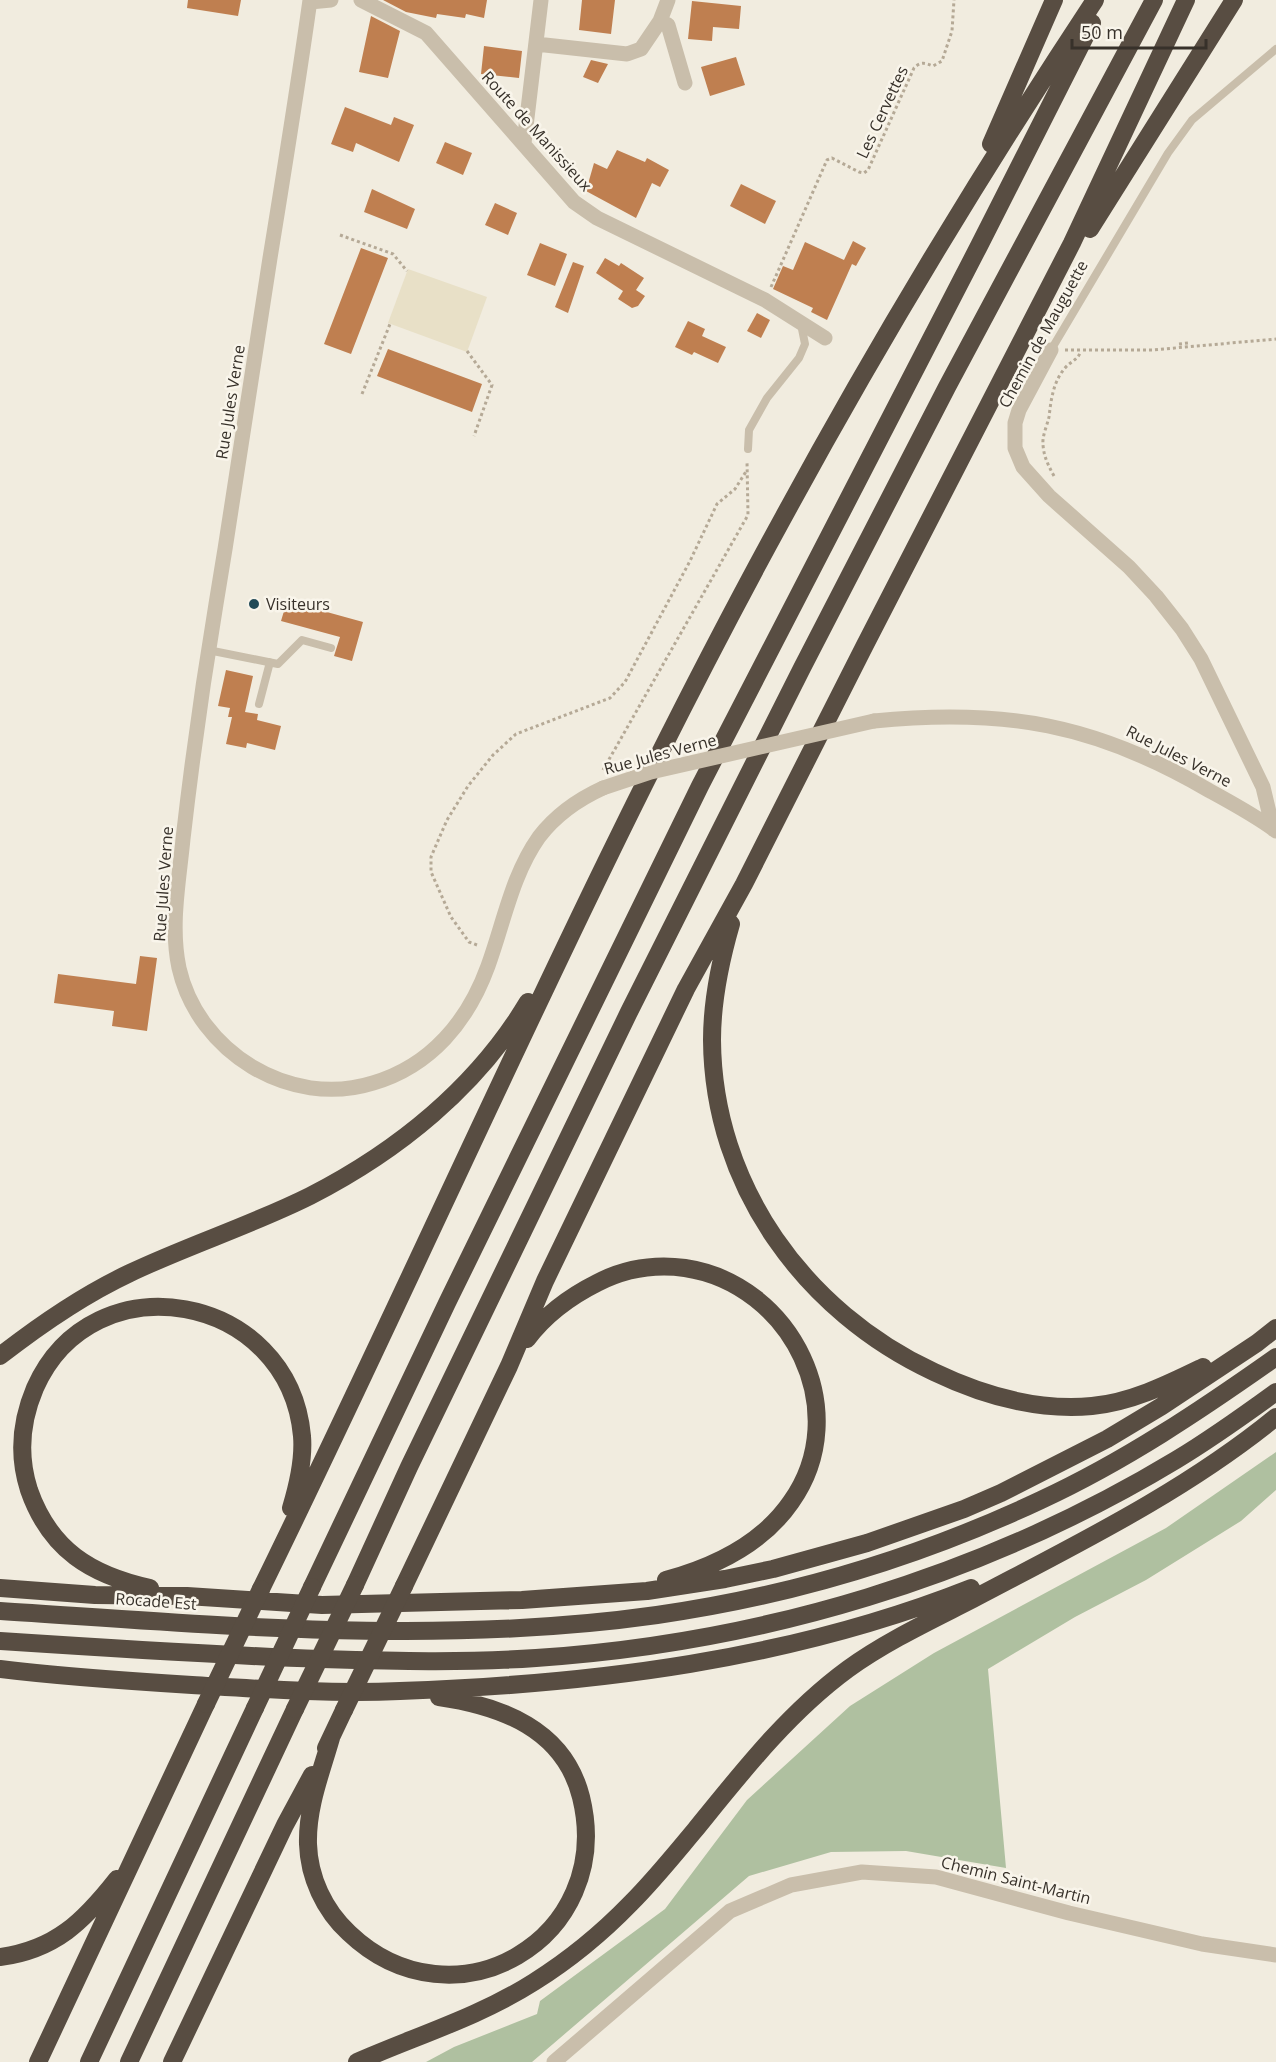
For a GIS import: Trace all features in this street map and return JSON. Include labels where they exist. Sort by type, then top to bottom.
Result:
[{"type":"highway","points":[[962,209],[1054,0]]},
{"type":"highway","points":[[38,2062],[579,919],[681,712],[782,519],[850,397],[962,209],[1033,94],[1095,0]]},
{"type":"highway","points":[[89,2062],[458,1282],[700,786],[979,246],[1103,0]]},
{"type":"highway","points":[[129,2062],[295,1708],[629,1012],[801,668],[947,387],[1154,0]]},
{"type":"highway","points":[[172,2062],[285,1825],[331,1738],[404,1586],[509,1366],[545,1281],[687,989],[744,884],[1035,318],[1186,0]]},
{"type":"highway","points":[[1035,318],[1234,0]]},
{"type":"highway","points":[[744,884],[722,954],[716,994],[712,1038],[720,1109],[741,1177],[767,1227],[800,1270],[837,1310],[874,1339],[944,1377],[1006,1399],[1049,1406],[1092,1406],[1128,1399],[1257,1343]]},
{"type":"highway","points":[[0,1356],[39,1325],[85,1296],[161,1259],[308,1197],[398,1142],[450,1099],[494,1053],[513,1028],[579,919]]},
{"type":"highway","points":[[509,1366],[538,1325],[571,1297],[618,1274],[656,1267],[679,1267],[702,1272],[738,1286],[768,1308],[787,1330],[802,1354],[815,1401],[813,1446],[800,1488],[780,1517],[767,1530],[738,1550],[705,1567],[673,1578],[608,1593]]},
{"type":"highway","points":[[187,1596],[123,1581],[86,1566],[66,1550],[50,1531],[33,1501],[24,1473],[22,1442],[27,1411],[39,1380],[47,1366],[69,1342],[84,1330],[113,1315],[157,1307],[201,1312],[225,1321],[238,1329],[258,1345],[276,1365],[294,1400],[302,1439],[297,1483],[276,1557]]},
{"type":"highway","points":[[0,1588],[95,1595],[187,1596],[322,1605],[469,1603],[680,1587],[773,1569],[867,1543],[964,1509],[1038,1475],[1107,1439],[1162,1406],[1276,1328]]},
{"type":"highway","name":"Rocade Est","points":[[0,1611],[310,1629],[468,1630],[587,1623],[723,1604],[790,1590],[920,1551],[1044,1499],[1164,1434],[1276,1357]]},
{"type":"highway","points":[[0,1641],[192,1654],[401,1661],[535,1658],[673,1643],[805,1616],[936,1575],[997,1551],[1057,1524],[1178,1459],[1276,1392]]},
{"type":"highway","points":[[357,2062],[474,2013],[524,1988],[560,1965],[631,1903],[654,1879],[769,1742],[821,1691],[879,1648],[1102,1530],[1188,1481],[1276,1417]]},
{"type":"highway","points":[[0,1669],[63,1676],[278,1690],[398,1692],[613,1676],[700,1664],[785,1646],[852,1628],[951,1596],[1005,1575],[1102,1530]]},
{"type":"highway","points":[[0,1678],[63,1676]]},
{"type":"highway","points":[[331,1738],[311,1808],[308,1844],[312,1871],[318,1888],[333,1915],[344,1928],[366,1948],[385,1959],[404,1968],[431,1974],[476,1972],[509,1961],[525,1952],[546,1934],[564,1912],[580,1879],[587,1844],[585,1812],[575,1778],[556,1749],[514,1716],[477,1703],[398,1692]]},
{"type":"highway","points":[[0,1956],[31,1950],[52,1942],[68,1932],[103,1897],[138,1851]]},
{"type":"street","points":[[310,1],[331,0]]},
{"type":"street","name":"Route de Manissieux","points":[[361,0],[426,33],[574,202],[597,218],[765,300],[825,338]]},
{"type":"street","points":[[524,143],[541,0]]},
{"type":"street","points":[[536,44],[627,54],[641,50],[660,21],[668,0]]},
{"type":"street","name":"Rue Jules Verne","points":[[310,1],[208,650],[176,902],[175,931],[178,963],[188,997],[215,1038],[254,1069],[281,1081],[313,1088],[350,1088],[374,1083],[404,1071],[419,1062],[446,1039],[477,994],[523,864],[540,836],[567,809],[599,790],[651,772],[874,722],[921,717],[981,717],[1018,720],[1073,731],[1111,743],[1159,763],[1218,795],[1274,830]]},
{"type":"street","points":[[660,21],[668,25],[685,83]]},
{"type":"street","name":"Chemin de Mauguette","points":[[1051,350],[1019,410],[1014,433],[1017,456],[1035,483],[1129,567],[1182,629],[1201,659],[1263,787],[1274,830]]},
{"type":"street","name":"Chemin Saint-Martin","points":[[554,2062],[730,1911],[791,1885],[862,1872],[936,1877],[1069,1913],[1202,1944],[1276,1955]]},
{"type":"lane","name":"Chemin de Mauguette","points":[[1051,350],[1132,212],[1186,126],[1276,49]]},
{"type":"lane","points":[[748,449],[749,430],[767,398],[799,358],[805,344],[801,324]]},
{"type":"lane","points":[[208,650],[278,664],[302,640],[331,648]]},
{"type":"lane","points":[[259,704],[270,662]]},
{"type":"path","name":"Les Cervettes","points":[[765,300],[827,160],[832,158],[859,172],[864,173],[868,170],[914,68],[919,63],[933,66],[942,61],[952,31],[954,0]]},
{"type":"path","points":[[340,235],[393,254],[408,271]]},
{"type":"path","points":[[362,394],[390,324]]},
{"type":"path","points":[[1051,350],[1152,350],[1276,339]]},
{"type":"path","points":[[1179,344],[1188,344]]},
{"type":"path","points":[[467,351],[492,385],[474,436]]},
{"type":"path","points":[[1057,480],[1046,462],[1042,442],[1054,387],[1065,368],[1079,357],[1081,351]]},
{"type":"path","points":[[599,790],[604,769],[748,514],[748,449]]},
{"type":"path","points":[[493,950],[469,942],[451,917],[431,872],[431,857],[447,820],[468,786],[492,755],[516,734],[610,698],[625,682],[690,561],[717,504],[735,489],[747,470]]},
{"type":"green space","points":[[1276,1452],[1276,1490],[1241,1521],[1146,1580],[1075,1617],[988,1669],[1006,1868],[906,1851],[831,1852],[749,1876],[532,2062],[426,2062],[454,2047],[537,2014],[540,2001],[665,1909],[747,1800],[850,1706],[934,1653],[1166,1528]]},
{"type":"shaded area","points":[[408,269],[487,297],[467,352],[388,323]]},
{"type":"building","points":[[188,0],[241,0],[238,16],[187,8]]},
{"type":"building","points":[[383,0],[487,0],[484,18],[466,14],[465,18],[437,14],[436,18],[406,12]]},
{"type":"building","points":[[582,0],[615,0],[611,34],[579,30]]},
{"type":"building","points":[[692,1],[741,6],[739,29],[713,27],[712,41],[688,39]]},
{"type":"building","points":[[371,16],[400,31],[388,78],[359,72]]},
{"type":"building","points":[[484,46],[522,51],[519,78],[481,74]]},
{"type":"building","points":[[736,57],[745,85],[710,96],[701,67]]},
{"type":"building","points":[[591,60],[608,64],[598,83],[583,77]]},
{"type":"building","points":[[345,107],[391,125],[394,117],[414,125],[399,162],[356,143],[353,152],[331,144]]},
{"type":"building","points":[[445,142],[472,153],[463,175],[436,163]]},
{"type":"building","points":[[617,150],[645,162],[647,158],[669,170],[660,187],[652,183],[636,218],[586,191],[594,163],[607,169]]},
{"type":"building","points":[[741,184],[776,201],[765,224],[730,206]]},
{"type":"building","points":[[372,189],[415,209],[407,229],[364,212]]},
{"type":"building","points":[[495,203],[517,213],[508,235],[485,225]]},
{"type":"building","points":[[853,241],[866,248],[856,266],[852,264],[827,320],[811,312],[813,308],[773,289],[783,266],[793,270],[805,242],[844,260]]},
{"type":"building","points":[[540,243],[567,254],[555,286],[527,275]]},
{"type":"building","points":[[361,248],[388,258],[351,354],[324,344]]},
{"type":"building","points":[[605,258],[619,266],[621,263],[644,278],[636,290],[645,296],[638,306],[632,308],[618,299],[623,291],[596,273]]},
{"type":"building","points":[[573,262],[584,266],[568,313],[555,307]]},
{"type":"building","points":[[757,313],[770,320],[761,338],[747,331]]},
{"type":"building","points":[[688,321],[705,329],[702,336],[726,347],[718,363],[694,352],[692,355],[675,347]]},
{"type":"building","points":[[388,349],[482,384],[472,412],[377,376]]},
{"type":"building","points":[[287,601],[363,622],[352,661],[334,656],[340,637],[281,621]]},
{"type":"building","points":[[226,670],[253,676],[245,712],[258,714],[257,720],[281,726],[275,750],[247,743],[246,748],[226,744],[232,717],[228,717],[230,708],[218,706]]},
{"type":"building","points":[[140,956],[157,958],[147,1031],[112,1026],[114,1011],[54,1003],[58,974],[136,984]]},
{"type":"place","name":"Visiteurs","points":[[254,604]]}]
